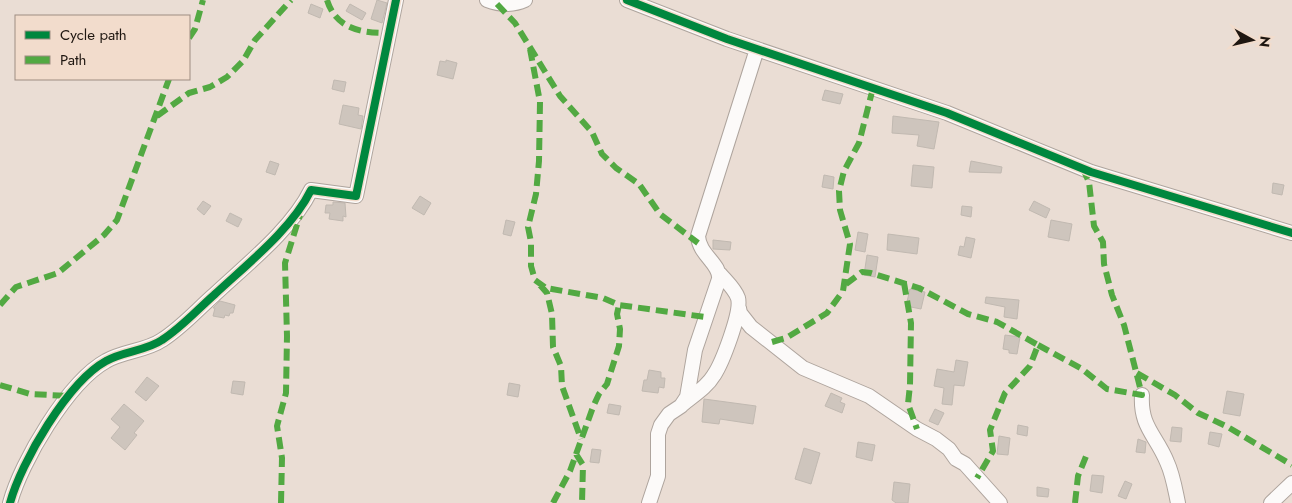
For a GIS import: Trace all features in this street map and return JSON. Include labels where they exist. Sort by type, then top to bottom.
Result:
[{"type":"street","points":[[10,503],[14,485],[60,406],[104,362],[118,355],[161,342],[179,328],[248,264],[288,222],[304,203],[311,190],[356,196],[396,0]]},
{"type":"street","points":[[487,0],[497,4],[516,4],[525,0]]},
{"type":"street","points":[[627,0],[757,49],[947,113],[1091,172],[1292,233]]},
{"type":"street","points":[[757,49],[698,236],[701,251],[735,293],[740,313],[751,327],[803,368],[869,396],[899,418],[949,448],[956,459],[965,464],[1000,503]]},
{"type":"street","points":[[681,406],[687,397],[695,350],[720,274]]},
{"type":"street","points":[[649,503],[658,476],[658,434],[661,425],[669,414],[706,386],[714,375],[739,308]]},
{"type":"street","points":[[1142,396],[1141,413],[1152,438],[1160,445],[1167,462],[1178,503]]},
{"type":"street","points":[[1271,503],[1292,483]]},
{"type":"building","points":[[377,0],[387,3],[382,23],[371,19]]},
{"type":"building","points":[[311,4],[323,9],[320,18],[308,13]]},
{"type":"building","points":[[350,4],[366,13],[362,20],[346,11]]},
{"type":"building","points":[[446,60],[457,63],[453,79],[437,75],[440,61],[446,62]]},
{"type":"building","points":[[334,80],[346,82],[344,92],[332,89]]},
{"type":"building","points":[[825,90],[843,94],[840,104],[822,100]]},
{"type":"building","points":[[343,105],[359,108],[358,115],[363,116],[361,129],[339,124]]},
{"type":"building","points":[[893,116],[939,122],[934,149],[917,146],[919,135],[892,133]]},
{"type":"building","points":[[270,161],[279,164],[275,175],[266,172]]},
{"type":"building","points":[[971,161],[1002,167],[1001,173],[969,172]]},
{"type":"building","points":[[913,165],[934,167],[932,188],[911,186]]},
{"type":"building","points":[[824,175],[834,177],[833,189],[822,187]]},
{"type":"building","points":[[1273,183],[1284,185],[1282,195],[1272,193]]},
{"type":"building","points":[[420,196],[431,203],[424,215],[412,208]]},
{"type":"building","points":[[203,201],[211,206],[204,215],[197,209]]},
{"type":"building","points":[[1034,201],[1050,209],[1046,218],[1029,210]]},
{"type":"building","points":[[333,202],[345,203],[346,217],[343,216],[343,221],[329,219],[330,213],[325,213],[326,205],[333,205]]},
{"type":"building","points":[[962,206],[972,207],[971,217],[961,215]]},
{"type":"building","points":[[230,213],[242,219],[238,227],[226,221]]},
{"type":"building","points":[[506,220],[515,222],[511,236],[503,234]]},
{"type":"building","points":[[1051,220],[1072,224],[1069,241],[1048,237]]},
{"type":"building","points":[[858,232],[868,234],[865,252],[855,250]]},
{"type":"building","points":[[888,234],[919,238],[917,254],[887,250]]},
{"type":"building","points":[[966,237],[975,239],[971,258],[958,255],[960,246],[964,247]]},
{"type":"building","points":[[713,240],[731,242],[730,250],[713,249]]},
{"type":"building","points":[[867,255],[878,257],[875,277],[864,275]]},
{"type":"building","points":[[910,289],[925,292],[921,309],[906,306]]},
{"type":"building","points":[[986,297],[1019,300],[1017,319],[1004,317],[1005,307],[985,303]]},
{"type":"building","points":[[220,301],[235,305],[233,313],[230,313],[229,316],[225,315],[224,318],[213,316],[215,308],[213,308]]},
{"type":"building","points":[[1005,335],[1020,337],[1017,354],[1009,353],[1009,350],[1003,349]]},
{"type":"building","points":[[956,360],[968,362],[964,386],[954,385],[952,405],[942,404],[944,388],[934,386],[937,369],[954,372]]},
{"type":"building","points":[[649,370],[661,372],[661,378],[665,378],[664,388],[659,387],[658,393],[642,391],[644,380],[647,380]]},
{"type":"building","points":[[147,377],[159,386],[146,401],[135,392]]},
{"type":"building","points":[[233,381],[245,382],[243,395],[231,393]]},
{"type":"building","points":[[509,383],[520,385],[518,397],[507,395]]},
{"type":"building","points":[[1227,391],[1244,394],[1240,416],[1223,413]]},
{"type":"building","points":[[831,393],[842,398],[840,402],[845,404],[842,413],[825,406]]},
{"type":"building","points":[[704,399],[756,406],[753,424],[720,419],[719,424],[702,422]]},
{"type":"building","points":[[124,404],[144,421],[134,433],[137,435],[125,450],[111,438],[120,427],[111,419]]},
{"type":"building","points":[[609,404],[621,406],[619,415],[607,413]]},
{"type":"building","points":[[935,409],[944,413],[938,425],[929,421]]},
{"type":"building","points":[[1018,425],[1028,427],[1027,436],[1017,434]]},
{"type":"building","points":[[1172,427],[1182,428],[1181,442],[1170,441]]},
{"type":"building","points":[[1210,432],[1222,434],[1219,447],[1208,444]]},
{"type":"building","points":[[999,436],[1010,438],[1008,455],[997,454]]},
{"type":"building","points":[[1138,439],[1146,442],[1145,453],[1136,452]]},
{"type":"building","points":[[858,442],[875,445],[872,461],[856,457]]},
{"type":"building","points":[[804,448],[820,453],[811,484],[795,479]]},
{"type":"building","points":[[592,449],[601,450],[599,463],[590,462]]},
{"type":"building","points":[[1092,475],[1104,476],[1102,493],[1090,491]]},
{"type":"building","points":[[1125,481],[1132,484],[1126,499],[1118,496]]},
{"type":"building","points":[[894,482],[910,484],[908,503],[896,503],[892,500]]},
{"type":"building","points":[[1037,487],[1049,489],[1048,497],[1037,496]]},
{"type":"marked path","points":[[190,36],[195,29],[203,0]]},
{"type":"marked path","points":[[157,116],[189,93],[210,87],[227,77],[243,61],[255,40],[291,0]]},
{"type":"marked path","points":[[327,0],[331,10],[343,23],[359,30],[388,33]]},
{"type":"marked path","points":[[497,4],[515,23],[560,96],[592,132],[602,154],[616,168],[639,184],[660,214],[698,243]]},
{"type":"marked path","points":[[530,49],[540,102],[539,161],[536,194],[528,227],[531,242],[531,266],[535,280],[546,288],[603,298],[619,305],[705,317]]},
{"type":"marked path","points":[[0,305],[16,287],[58,273],[104,235],[117,220],[169,80]]},
{"type":"marked path","points":[[772,342],[786,338],[827,313],[843,291],[850,244],[840,210],[839,191],[844,171],[859,143],[873,88]]},
{"type":"marked path","points":[[1038,345],[1082,369],[1107,389],[1142,395],[1124,325],[1112,295],[1104,264],[1103,242],[1094,226],[1089,182],[1083,169]]},
{"type":"marked path","points":[[281,503],[282,458],[277,426],[286,393],[285,263],[300,215]]},
{"type":"marked path","points":[[846,284],[862,272],[919,288],[968,314],[997,322],[1038,345],[1030,366],[1005,393],[990,430],[993,451],[977,478]]},
{"type":"marked path","points":[[904,283],[911,323],[908,404],[917,429]]},
{"type":"marked path","points":[[540,285],[547,293],[552,314],[553,347],[561,366],[562,386],[581,439]]},
{"type":"marked path","points":[[553,503],[570,471],[593,407],[599,394],[607,384],[619,346],[620,329],[617,314],[619,305]]},
{"type":"marked path","points":[[1137,373],[1175,395],[1198,413],[1226,426],[1292,465]]},
{"type":"marked path","points":[[0,385],[30,394],[69,396]]},
{"type":"marked path","points":[[576,454],[583,465],[582,503]]},
{"type":"marked path","points":[[1075,503],[1078,476],[1087,454]]},
{"type":"cycle path","points":[[10,503],[24,466],[35,446],[62,404],[91,371],[106,361],[120,355],[156,344],[176,330],[254,259],[292,219],[311,190],[356,196],[396,0]]},
{"type":"cycle path","points":[[627,0],[727,39],[947,113],[1091,172],[1292,233]]}]
